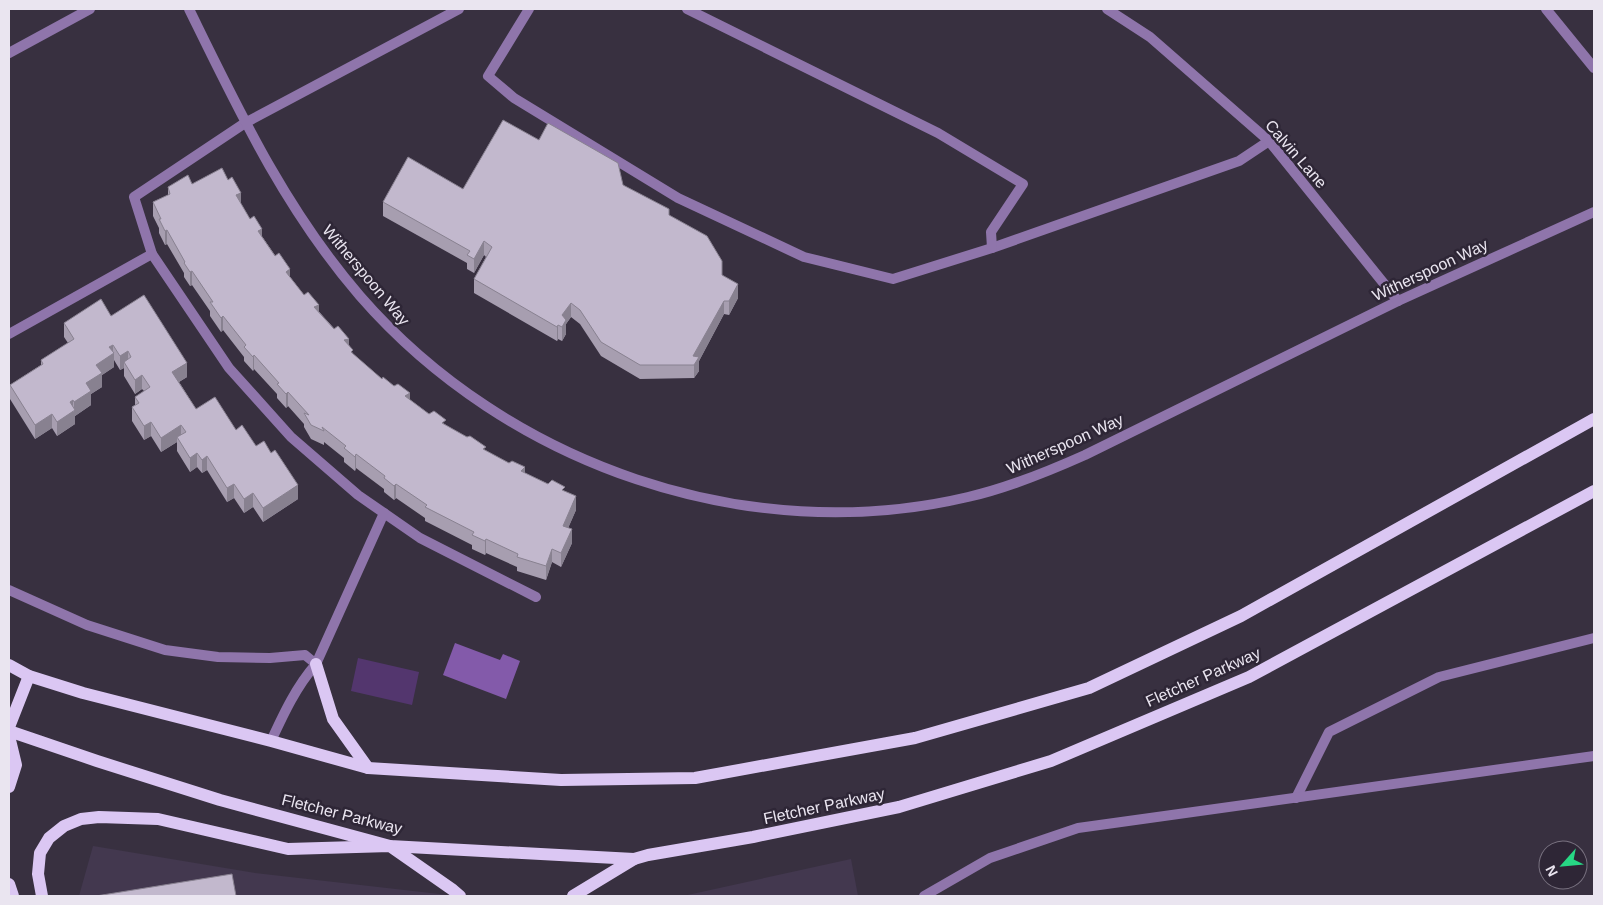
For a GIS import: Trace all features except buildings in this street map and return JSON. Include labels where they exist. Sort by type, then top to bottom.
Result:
[{"type":"main road","points":[[9,665],[29,676],[83,693],[368,768],[561,780],[695,778],[916,738],[1089,688],[1240,616],[1594,419]]},
{"type":"main road","name":"Fletcher Parkway","points":[[9,731],[220,800],[390,846],[634,859],[899,807],[1051,761],[1249,677],[1594,491]]},
{"type":"main road","points":[[316,664],[333,718],[368,768]]},
{"type":"main road","points":[[9,726],[29,676]]},
{"type":"main road","points":[[9,736],[16,765],[9,787]]},
{"type":"main road","points":[[42,896],[38,874],[40,853],[49,838],[64,826],[81,819],[99,817],[158,819],[288,848],[390,846],[460,896]]},
{"type":"main road","points":[[573,896],[634,859]]},
{"type":"main road","points":[[9,884],[13,896]]},
{"type":"street","points":[[9,53],[90,9]]},
{"type":"street","name":"Witherspoon Way","points":[[189,9],[245,123],[285,194],[333,262],[389,327],[423,359],[459,388],[497,414],[537,437],[578,457],[622,475],[691,495],[752,506],[839,512],[883,510],[926,505],[1008,486],[1047,472],[1085,455],[1398,300],[1594,212]]},
{"type":"street","points":[[459,9],[245,123],[134,197],[152,254],[228,368],[291,437],[358,495],[420,538],[536,597]]},
{"type":"street","points":[[529,9],[488,76],[514,98],[678,198],[804,257],[893,279],[992,248],[1239,161],[1269,141]]},
{"type":"street","points":[[687,9],[938,133],[1022,184],[991,232],[992,248]]},
{"type":"street","name":"Calvin Lane","points":[[1107,9],[1150,36],[1269,141],[1398,300]]},
{"type":"street","points":[[1546,9],[1594,68]]},
{"type":"street","points":[[9,334],[152,254]]},
{"type":"street","points":[[271,741],[287,706],[302,680],[316,664],[384,513]]},
{"type":"street","points":[[9,590],[87,625],[165,650],[218,657],[270,658],[305,655],[316,664]]},
{"type":"street","points":[[1296,798],[1329,732],[1439,677],[1594,638]]},
{"type":"street","points":[[924,896],[990,858],[1078,828],[1594,756]]},
{"type":"shaded area","points":[[455,643],[500,660],[503,654],[520,661],[506,699],[443,675]]},
{"type":"shaded area","points":[[358,658],[419,672],[412,705],[351,691]]},
{"type":"shaded area","points":[[93,846],[255,873],[457,896],[79,896]]},
{"type":"shaded area","points":[[851,859],[858,896],[683,896]]}]
